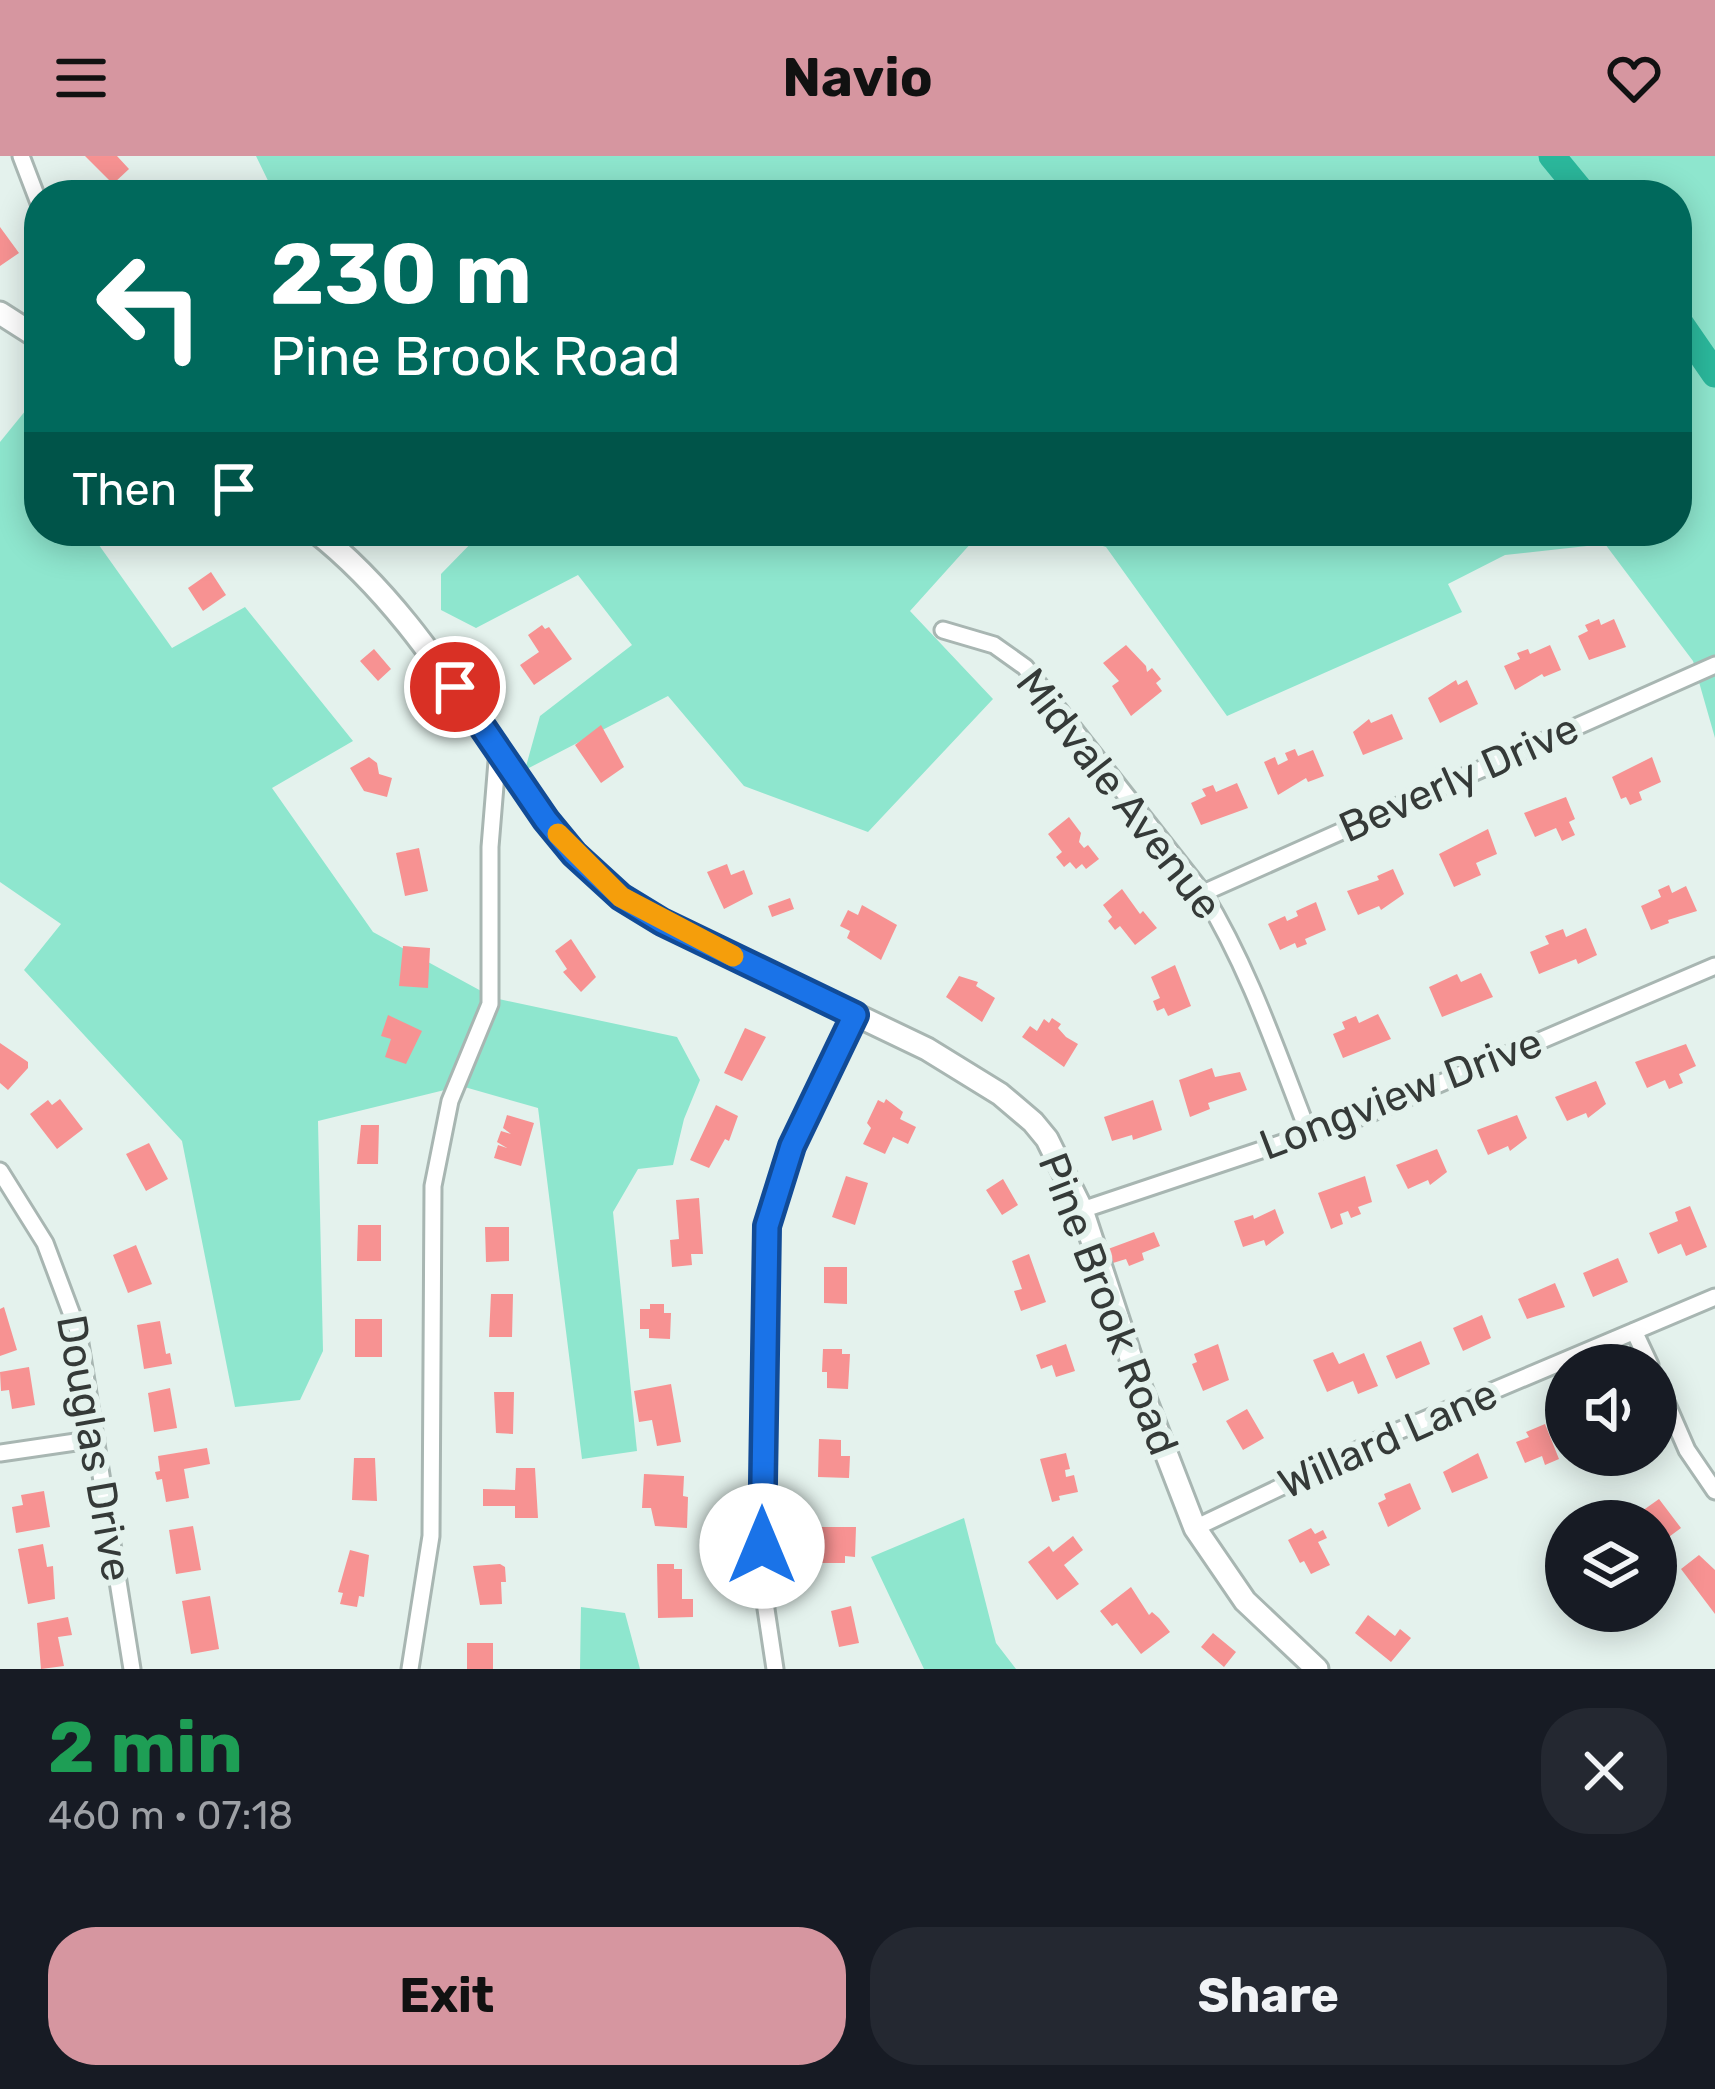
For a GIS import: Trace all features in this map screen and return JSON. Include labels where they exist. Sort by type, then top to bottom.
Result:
[{"type":"street","name":"Pine Brook Road","points":[[334,546],[388,599],[574,854],[621,897],[662,922],[964,1070],[1018,1107],[1047,1139],[1082,1210],[1139,1383],[1195,1528],[1245,1601],[1317,1669]]},
{"type":"street","name":"Midvale Avenue","points":[[943,630],[994,645],[1025,667],[1203,893],[1255,993],[1309,1134]]},
{"type":"street","name":"Beverly Drive","points":[[1203,893],[1715,665]]},
{"type":"street","points":[[410,1669],[431,1535],[433,1186],[451,1101],[490,1004],[490,848],[498,749]]},
{"type":"street","name":"Longview Drive","points":[[1082,1210],[1366,1114],[1715,966]]},
{"type":"street","points":[[775,1669],[763,1567],[767,1226],[792,1146],[855,1015]]},
{"type":"street","name":"Douglas Drive","points":[[0,1172],[45,1244],[72,1309],[132,1669]]},
{"type":"street","name":"Willard Lane","points":[[1195,1528],[1398,1431],[1715,1297]]},
{"type":"street","points":[[1634,1331],[1640,1344]]},
{"type":"street","points":[[1677,1427],[1715,1491]]},
{"type":"street","points":[[0,1454],[96,1439]]},
{"type":"green space","points":[[256,156],[1715,156],[1715,738],[1693,661],[1607,546],[1692,546],[1692,180],[268,180]]},
{"type":"green space","points":[[24,412],[24,546],[100,546],[172,648],[245,607],[353,741],[272,788],[373,932],[494,998],[677,1037],[700,1080],[673,1165],[638,1169],[613,1212],[637,1451],[582,1459],[538,1108],[461,1086],[318,1121],[323,1351],[300,1400],[235,1407],[182,1141],[24,970],[61,924],[0,882],[0,442]]},
{"type":"green space","points":[[468,546],[968,546],[910,611],[993,699],[868,832],[744,786],[668,696],[525,770],[540,716],[632,645],[578,575],[476,628],[441,610],[441,574]]},
{"type":"green space","points":[[1587,546],[1505,555],[1448,584],[1462,612],[1227,716],[1106,547]]},
{"type":"green space","points":[[964,1518],[996,1643],[1016,1669],[924,1669],[871,1557]]},
{"type":"green space","points":[[581,1607],[625,1613],[640,1669],[580,1669]]},
{"type":"building","points":[[85,156],[117,156],[129,169],[117,180],[109,180]]},
{"type":"building","points":[[0,227],[19,253],[0,266]]},
{"type":"building","points":[[211,572],[226,595],[203,611],[188,588]]},
{"type":"building","points":[[1599,619],[1601,625],[1614,619],[1626,647],[1589,660],[1578,636],[1588,631],[1585,625]]},
{"type":"building","points":[[542,625],[549,627],[572,659],[534,685],[520,665],[539,652],[528,635]]},
{"type":"building","points":[[1126,645],[1147,672],[1152,668],[1161,679],[1156,683],[1162,691],[1131,716],[1112,686],[1119,681],[1103,663]]},
{"type":"building","points":[[1550,645],[1561,670],[1542,674],[1515,690],[1504,666],[1520,659],[1517,653],[1528,649],[1530,654]]},
{"type":"building","points":[[374,649],[391,669],[378,681],[360,661]]},
{"type":"building","points":[[1456,680],[1458,685],[1467,680],[1478,704],[1440,723],[1428,698]]},
{"type":"building","points":[[1392,714],[1403,739],[1363,755],[1353,732],[1369,719],[1371,723]]},
{"type":"building","points":[[601,725],[624,767],[601,783],[575,745]]},
{"type":"building","points":[[1295,749],[1298,756],[1313,750],[1324,776],[1308,782],[1306,778],[1278,795],[1264,762],[1275,757],[1278,765],[1288,760],[1285,753]]},
{"type":"building","points":[[369,757],[377,763],[379,774],[392,778],[387,797],[364,791],[350,768]]},
{"type":"building","points":[[1652,757],[1661,782],[1639,792],[1642,800],[1630,805],[1626,797],[1621,799],[1612,777]]},
{"type":"building","points":[[1237,783],[1248,808],[1201,825],[1191,803],[1206,796],[1202,789],[1213,785],[1216,792]]},
{"type":"building","points":[[1566,797],[1575,819],[1569,822],[1575,835],[1562,841],[1556,828],[1535,837],[1524,813]]},
{"type":"building","points":[[1069,817],[1081,833],[1079,842],[1099,859],[1086,869],[1082,864],[1076,869],[1070,862],[1064,867],[1056,857],[1062,852],[1048,834]]},
{"type":"building","points":[[1488,829],[1497,854],[1476,863],[1481,875],[1454,887],[1439,854]]},
{"type":"building","points":[[419,848],[428,891],[405,896],[396,853]]},
{"type":"building","points":[[727,864],[731,875],[744,870],[753,894],[724,909],[707,872]]},
{"type":"building","points":[[1393,869],[1404,894],[1381,910],[1379,906],[1358,915],[1347,891],[1379,880],[1377,876]]},
{"type":"building","points":[[1669,885],[1672,893],[1686,886],[1697,911],[1651,930],[1641,906],[1661,897],[1658,890]]},
{"type":"building","points":[[1122,889],[1157,928],[1135,945],[1120,926],[1115,930],[1103,905]]},
{"type":"building","points":[[790,898],[794,909],[772,917],[768,906]]},
{"type":"building","points":[[1316,902],[1326,930],[1305,939],[1307,944],[1280,950],[1268,924],[1298,916],[1296,911]]},
{"type":"building","points":[[862,905],[897,925],[881,960],[847,938],[850,931],[840,926],[848,910],[858,915]]},
{"type":"building","points":[[1586,928],[1597,955],[1539,974],[1530,952],[1549,944],[1545,936],[1563,929],[1566,937]]},
{"type":"building","points":[[571,939],[596,977],[581,992],[563,972],[567,969],[555,951]]},
{"type":"building","points":[[403,946],[430,948],[428,988],[399,986]]},
{"type":"building","points":[[1175,965],[1191,1006],[1168,1016],[1164,1008],[1157,1011],[1153,1001],[1160,998],[1151,977]]},
{"type":"building","points":[[1481,973],[1493,997],[1442,1017],[1429,987],[1457,974],[1461,982]]},
{"type":"building","points":[[959,976],[978,982],[976,986],[995,998],[982,1022],[946,997]]},
{"type":"building","points":[[1378,1014],[1391,1039],[1343,1058],[1333,1034],[1345,1029],[1342,1022],[1356,1016],[1359,1023]]},
{"type":"building","points":[[388,1015],[422,1031],[406,1064],[385,1057],[391,1039],[381,1036]]},
{"type":"building","points":[[1052,1018],[1078,1044],[1064,1067],[1022,1037],[1030,1026],[1037,1031],[1044,1019],[1049,1023]]},
{"type":"building","points":[[745,1028],[766,1037],[742,1081],[724,1073]]},
{"type":"building","points":[[0,1043],[28,1062],[8,1090],[0,1083]]},
{"type":"building","points":[[1686,1044],[1696,1066],[1679,1074],[1683,1083],[1669,1089],[1665,1080],[1647,1088],[1635,1062]]},
{"type":"building","points":[[1212,1068],[1215,1077],[1240,1072],[1247,1090],[1208,1103],[1210,1109],[1190,1117],[1179,1080]]},
{"type":"building","points":[[1596,1081],[1606,1104],[1588,1118],[1586,1113],[1567,1121],[1555,1097]]},
{"type":"building","points":[[60,1099],[83,1129],[57,1149],[30,1114],[48,1100],[52,1105]]},
{"type":"building","points":[[886,1099],[903,1112],[900,1119],[916,1127],[908,1144],[893,1137],[885,1154],[863,1144],[878,1100],[884,1103]]},
{"type":"building","points":[[1153,1100],[1162,1130],[1112,1141],[1104,1117]]},
{"type":"building","points":[[716,1105],[738,1116],[729,1141],[725,1139],[709,1168],[690,1160]]},
{"type":"building","points":[[507,1115],[534,1123],[521,1166],[494,1158],[498,1145],[507,1148],[497,1142],[501,1131],[511,1134],[503,1128]]},
{"type":"building","points":[[1517,1115],[1527,1138],[1510,1151],[1508,1146],[1488,1155],[1477,1130]]},
{"type":"building","points":[[361,1125],[379,1125],[378,1164],[357,1164]]},
{"type":"building","points":[[149,1143],[168,1179],[146,1191],[126,1154]]},
{"type":"building","points":[[1437,1149],[1447,1172],[1430,1185],[1428,1180],[1408,1189],[1396,1165]]},
{"type":"building","points":[[846,1176],[868,1183],[855,1225],[832,1217]]},
{"type":"building","points":[[1365,1176],[1372,1202],[1358,1207],[1361,1214],[1351,1218],[1348,1211],[1340,1214],[1343,1224],[1331,1229],[1318,1193]]},
{"type":"building","points":[[1003,1179],[1018,1205],[1002,1215],[986,1190]]},
{"type":"building","points":[[699,1198],[703,1254],[691,1254],[692,1265],[672,1267],[670,1240],[679,1239],[676,1200]]},
{"type":"building","points":[[1690,1206],[1707,1247],[1686,1256],[1681,1244],[1658,1254],[1649,1233],[1678,1221],[1675,1212]]},
{"type":"building","points":[[1275,1209],[1284,1233],[1266,1246],[1264,1240],[1243,1247],[1234,1221],[1253,1215],[1254,1219]]},
{"type":"building","points":[[358,1225],[381,1225],[381,1261],[357,1261]]},
{"type":"building","points":[[485,1227],[509,1227],[509,1261],[486,1262]]},
{"type":"building","points":[[1154,1232],[1160,1246],[1142,1253],[1144,1260],[1129,1266],[1126,1259],[1113,1263],[1108,1249]]},
{"type":"building","points":[[136,1245],[152,1284],[128,1293],[113,1255]]},
{"type":"building","points":[[1029,1254],[1046,1302],[1021,1311],[1014,1291],[1022,1289],[1012,1261]]},
{"type":"building","points":[[1618,1258],[1628,1282],[1593,1297],[1583,1273]]},
{"type":"building","points":[[824,1267],[847,1267],[847,1304],[824,1303]]},
{"type":"building","points":[[1555,1283],[1565,1307],[1527,1319],[1518,1299]]},
{"type":"building","points":[[491,1294],[513,1294],[512,1337],[489,1337]]},
{"type":"building","points":[[650,1304],[664,1304],[664,1313],[671,1313],[670,1339],[649,1338],[649,1329],[640,1329],[640,1309],[650,1309]]},
{"type":"building","points":[[4,1307],[17,1350],[0,1356],[0,1309]]},
{"type":"building","points":[[1482,1315],[1491,1338],[1463,1351],[1453,1328]]},
{"type":"building","points":[[355,1319],[382,1319],[382,1357],[355,1357]]},
{"type":"building","points":[[160,1321],[172,1364],[144,1369],[137,1325]]},
{"type":"building","points":[[1421,1341],[1430,1364],[1396,1379],[1386,1356]]},
{"type":"building","points":[[1066,1344],[1075,1371],[1056,1377],[1052,1365],[1041,1369],[1036,1355]]},
{"type":"building","points":[[1218,1344],[1229,1380],[1203,1391],[1192,1364],[1197,1362],[1194,1354]]},
{"type":"building","points":[[823,1349],[850,1354],[848,1389],[827,1388]]},
{"type":"building","points":[[1333,1352],[1339,1364],[1364,1353],[1378,1386],[1358,1394],[1353,1381],[1327,1392],[1313,1360]]},
{"type":"building","points":[[29,1367],[35,1405],[12,1409],[9,1390],[1,1391],[0,1372]]},
{"type":"building","points":[[671,1384],[681,1442],[657,1446],[652,1420],[639,1422],[634,1391]]},
{"type":"building","points":[[170,1388],[177,1428],[154,1432],[148,1393]]},
{"type":"building","points":[[494,1392],[514,1392],[513,1434],[496,1433]]},
{"type":"building","points":[[1247,1409],[1264,1438],[1243,1450],[1226,1421]]},
{"type":"building","points":[[1545,1424],[1545,1465],[1542,1456],[1525,1463],[1516,1442],[1529,1437],[1526,1432]]},
{"type":"building","points":[[819,1439],[841,1440],[841,1456],[850,1456],[849,1478],[818,1477]]},
{"type":"building","points":[[207,1448],[210,1464],[184,1469],[189,1498],[166,1502],[162,1479],[157,1480],[155,1472],[160,1471],[158,1456]]},
{"type":"building","points":[[1066,1453],[1070,1469],[1065,1470],[1066,1477],[1074,1475],[1078,1492],[1052,1502],[1040,1459]]},
{"type":"building","points":[[1478,1453],[1488,1478],[1452,1493],[1443,1472]]},
{"type":"building","points":[[354,1458],[375,1458],[377,1501],[352,1500]]},
{"type":"building","points":[[516,1468],[535,1468],[538,1518],[515,1518],[515,1506],[483,1506],[483,1489],[515,1490]]},
{"type":"building","points":[[644,1474],[684,1476],[687,1528],[655,1526],[651,1508],[642,1508]]},
{"type":"building","points":[[1410,1483],[1421,1509],[1388,1527],[1378,1503],[1386,1499],[1384,1494]]},
{"type":"building","points":[[44,1491],[50,1527],[16,1533],[12,1507],[23,1505],[21,1495]]},
{"type":"building","points":[[193,1526],[201,1570],[176,1574],[169,1530]]},
{"type":"building","points":[[820,1527],[856,1527],[855,1557],[845,1556],[845,1563],[819,1563]]},
{"type":"building","points":[[1311,1528],[1315,1534],[1323,1530],[1327,1538],[1318,1542],[1330,1565],[1311,1574],[1288,1540]]},
{"type":"building","points":[[1073,1536],[1083,1550],[1064,1565],[1079,1584],[1057,1600],[1028,1562],[1049,1546],[1053,1552]]},
{"type":"building","points":[[43,1544],[47,1567],[53,1566],[55,1599],[28,1604],[18,1549]]},
{"type":"building","points":[[350,1550],[369,1555],[364,1597],[359,1596],[357,1607],[340,1604],[343,1593],[338,1592]]},
{"type":"building","points":[[1699,1555],[1715,1570],[1715,1614],[1681,1569]]},
{"type":"building","points":[[657,1564],[682,1569],[682,1599],[693,1599],[693,1617],[658,1618]]},
{"type":"building","points":[[473,1566],[505,1567],[506,1582],[501,1582],[502,1604],[480,1605]]},
{"type":"building","points":[[1131,1587],[1149,1615],[1152,1612],[1170,1632],[1141,1654],[1117,1623],[1112,1626],[1100,1611]]},
{"type":"building","points":[[210,1596],[219,1649],[191,1654],[182,1601]]},
{"type":"building","points":[[851,1606],[859,1643],[839,1647],[831,1611]]},
{"type":"building","points":[[1368,1615],[1395,1636],[1400,1629],[1411,1638],[1391,1662],[1355,1633]]},
{"type":"building","points":[[68,1617],[72,1635],[58,1637],[64,1666],[41,1669],[37,1623]]},
{"type":"building","points":[[1213,1633],[1236,1652],[1224,1667],[1201,1647]]},
{"type":"building","points":[[467,1643],[493,1643],[493,1669],[467,1669]]},
{"type":"waterway","points":[[1552,156],[1572,180]]},
{"type":"waterway","points":[[1692,341],[1715,374]]},
{"type":"slow traffic","points":[[558,834],[596,876],[639,910],[733,956]]},
{"type":"route","points":[[455,687],[546,820],[574,854],[621,897],[662,922],[855,1015],[792,1146],[767,1226],[762,1546]]}]
